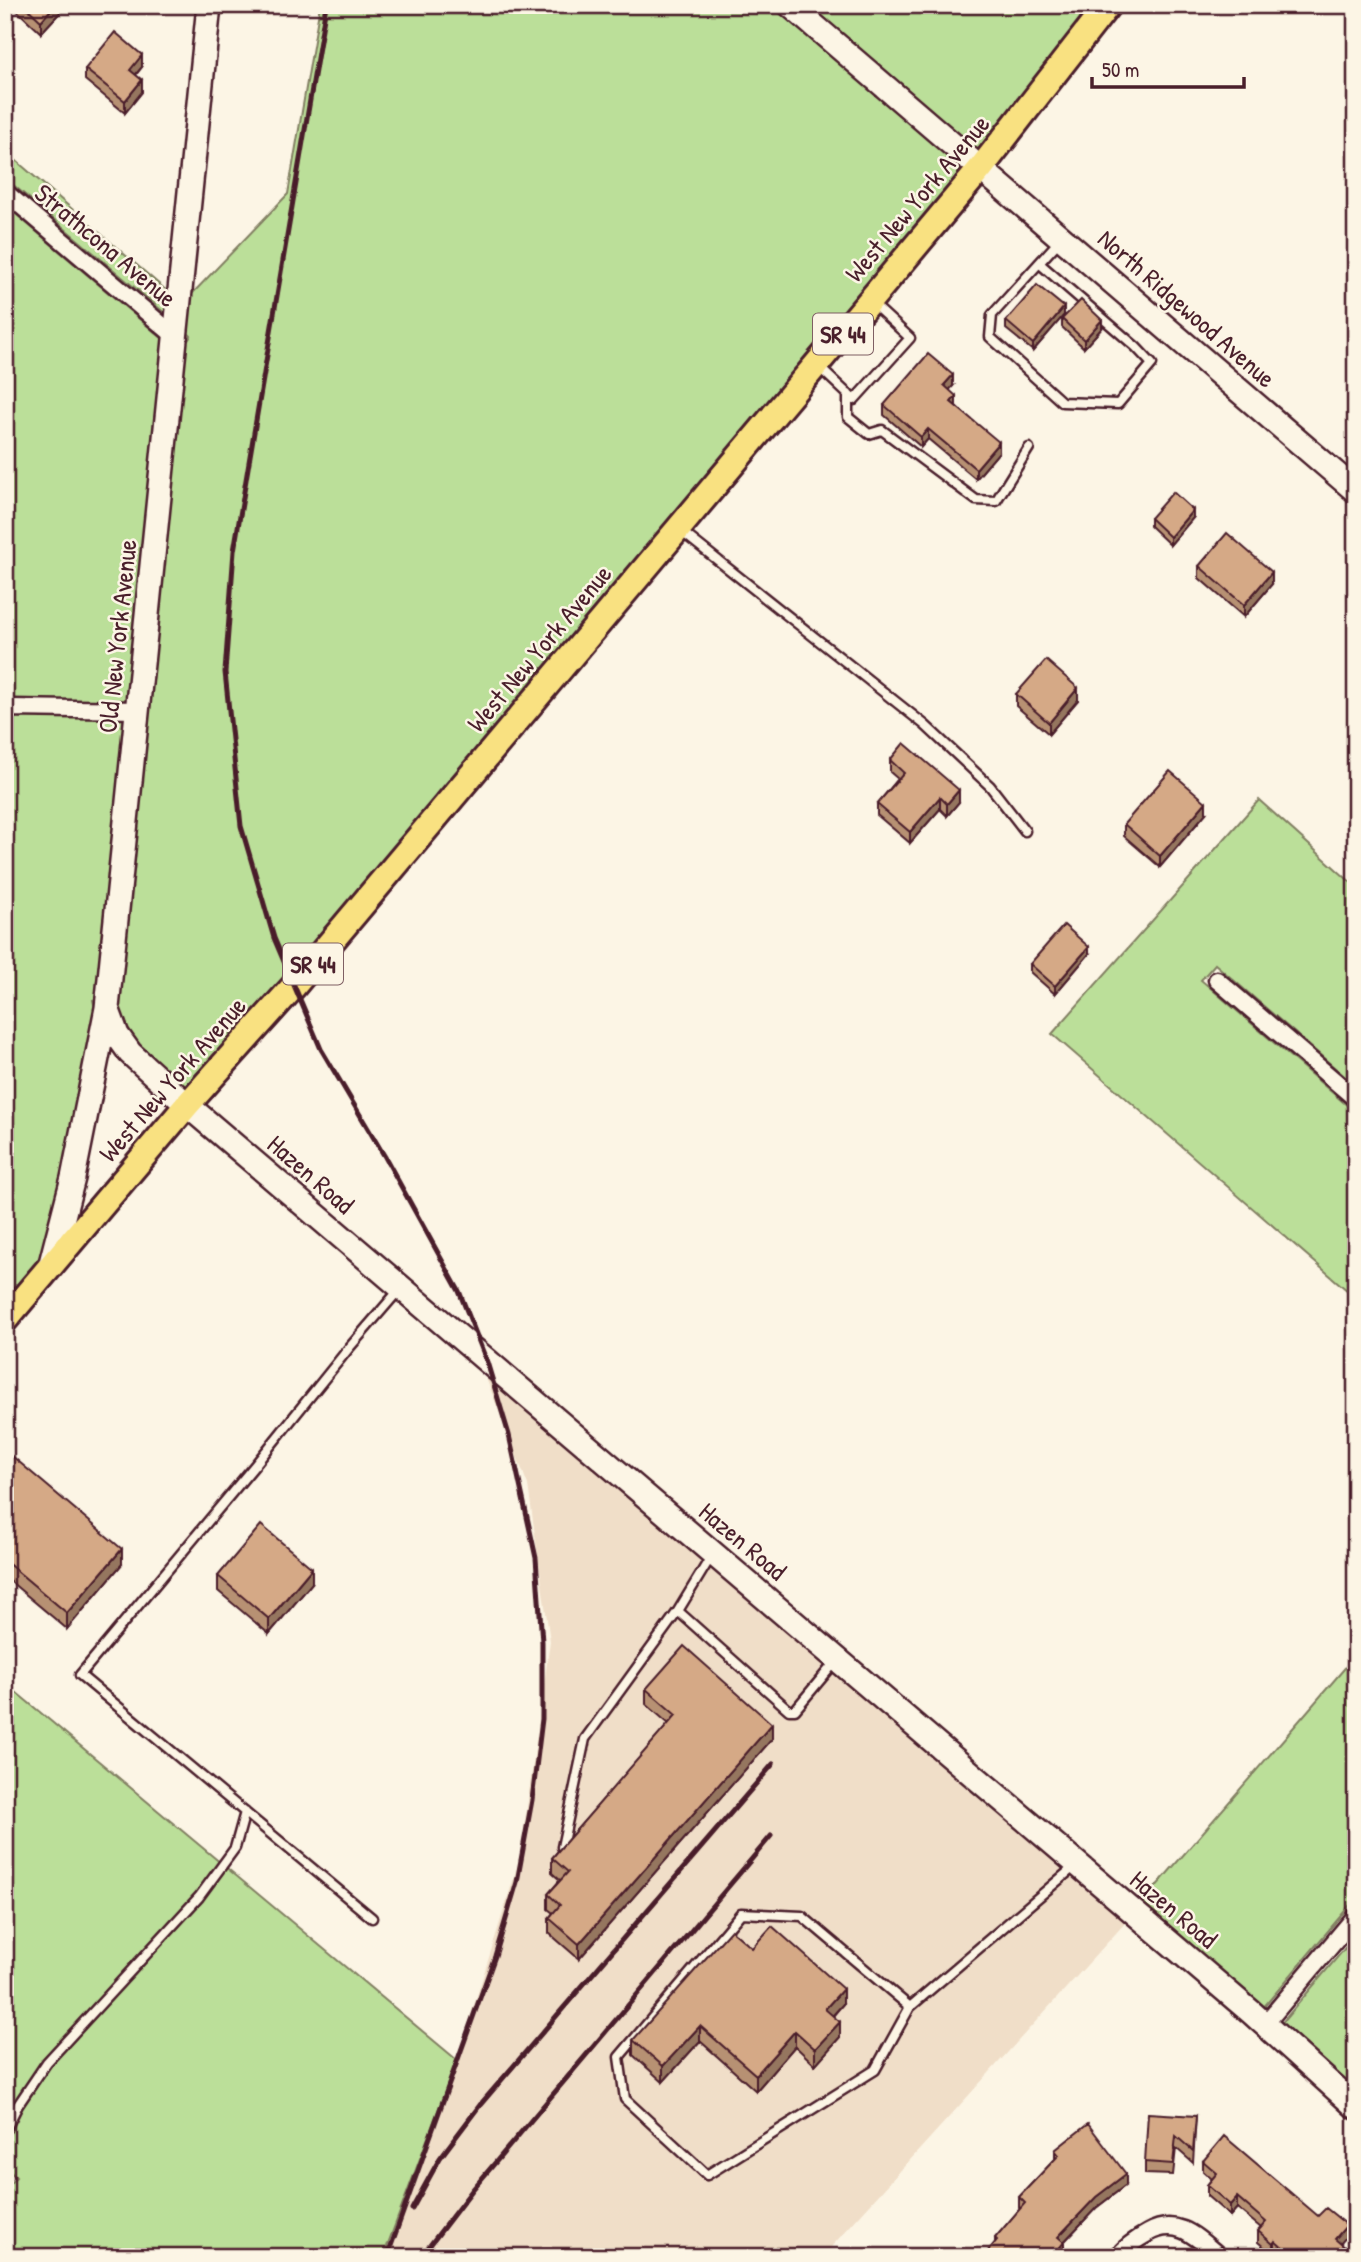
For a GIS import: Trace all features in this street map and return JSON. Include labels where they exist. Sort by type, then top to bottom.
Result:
[{"type":"main road","name":"West New York Avenue","points":[[5,1320],[187,1105],[293,987],[870,301],[981,168],[1108,5]]},
{"type":"street","name":"Old New York Avenue","points":[[50,1266],[73,1178],[107,1008],[209,5]]},
{"type":"street","name":"North Ridgewood Avenue","points":[[790,5],[1356,491]]},
{"type":"street","name":"Strathcona Avenue","points":[[5,192],[176,337]]},
{"type":"street","points":[[5,710],[138,710]]},
{"type":"street","points":[[1217,980],[1356,1100]]},
{"type":"street","name":"Hazen Road","points":[[107,1008],[117,1035],[130,1054],[187,1105],[1265,2024],[1356,2107]]},
{"type":"street","points":[[1265,2024],[1356,1916]]},
{"type":"street","points":[[1117,2257],[1128,2244],[1158,2227],[1176,2226],[1199,2239],[1220,2257]]},
{"type":"lane","points":[[1039,263],[1152,363],[1118,404],[1062,402],[989,337],[992,314],[1062,237]]},
{"type":"lane","points":[[816,365],[854,400],[910,338],[870,301]]},
{"type":"lane","points":[[848,394],[848,417],[869,434],[882,430],[976,500],[996,501],[1029,448]]},
{"type":"lane","points":[[678,529],[925,725],[990,786],[1025,831]]},
{"type":"lane","points":[[372,1917],[80,1675],[401,1288]]},
{"type":"lane","points":[[562,1847],[585,1739],[678,1611],[714,1553]]},
{"type":"lane","points":[[678,1611],[789,1710],[795,1710],[838,1659]]},
{"type":"lane","points":[[5,2131],[18,2105],[47,2062],[200,1897],[234,1848],[245,1812]]},
{"type":"lane","points":[[910,2007],[802,1916],[741,1913],[619,2057],[625,2099],[707,2175],[875,2070],[910,2007],[1077,1864]]},
{"type":"shaded area","points":[[484,1373],[1126,1922],[822,2257],[383,2257],[457,2060],[520,1858],[550,1641],[528,1485]]},
{"type":"green space","points":[[320,5],[774,5],[965,168],[284,979],[186,1090],[139,1044],[119,1008],[187,342],[191,336],[188,333],[191,295],[288,194]]},
{"type":"green space","points":[[807,5],[1093,5],[979,152]]},
{"type":"green space","points":[[5,151],[169,293],[167,315],[5,178]]},
{"type":"green space","points":[[5,205],[164,340],[97,999],[93,1000],[95,1008],[62,1174],[40,1260],[5,1302]]},
{"type":"green space","points":[[1259,800],[1356,887],[1356,1086],[1215,964],[1201,980],[1356,1113],[1356,1298],[1052,1034]]},
{"type":"green space","points":[[1356,1655],[1356,1898],[1263,2008],[1141,1904]]},
{"type":"green space","points":[[5,1683],[457,2060],[383,2257],[5,2257],[5,2189],[16,2177],[5,2167]]},
{"type":"green space","points":[[1356,1935],[1356,2093],[1281,2024]]},
{"type":"building","points":[[24,5],[55,5],[41,21]]},
{"type":"building","points":[[115,32],[142,55],[130,70],[142,80],[125,101],[85,69]]},
{"type":"building","points":[[1037,285],[1064,307],[1033,344],[1006,321]]},
{"type":"building","points":[[1081,300],[1102,320],[1084,340],[1062,319]]},
{"type":"building","points":[[928,354],[953,375],[944,385],[956,396],[951,402],[999,442],[976,469],[928,429],[921,437],[884,405]]},
{"type":"building","points":[[1173,492],[1193,510],[1170,537],[1150,518]]},
{"type":"building","points":[[1227,533],[1272,572],[1244,605],[1199,566]]},
{"type":"building","points":[[1046,660],[1078,688],[1049,723],[1016,694]]},
{"type":"building","points":[[904,743],[959,790],[947,804],[940,797],[910,832],[877,804],[904,773],[890,760]]},
{"type":"building","points":[[1170,771],[1206,802],[1160,856],[1124,824]]},
{"type":"building","points":[[1064,925],[1089,947],[1055,986],[1030,964]]},
{"type":"building","points":[[12,1456],[122,1549],[67,1613],[5,1561],[5,1464]]},
{"type":"building","points":[[261,1525],[312,1568],[269,1619],[218,1576]]},
{"type":"building","points":[[684,1646],[772,1724],[579,1944],[549,1918],[560,1905],[548,1894],[568,1872],[552,1858],[676,1715],[646,1689]]},
{"type":"building","points":[[772,1926],[843,1989],[825,2009],[840,2022],[815,2049],[795,2031],[756,2075],[700,2026],[663,2066],[633,2040],[731,1930],[752,1948]]},
{"type":"building","points":[[1148,2113],[1196,2116],[1193,2151],[1176,2136],[1173,2164],[1145,2162]]},
{"type":"building","points":[[1088,2124],[1126,2174],[1096,2197],[1058,2237],[1064,2242],[1052,2257],[983,2257],[997,2240],[995,2238],[1025,2203],[1019,2197],[1059,2155],[1055,2150]]},
{"type":"building","points":[[1224,2136],[1318,2216],[1326,2208],[1347,2225],[1335,2239],[1356,2257],[1293,2257],[1275,2241],[1273,2244],[1258,2231],[1266,2222],[1237,2197],[1230,2205],[1207,2185],[1217,2173],[1203,2161]]},
{"type":"railway","points":[[326,5],[234,551],[225,672],[241,826],[274,938],[321,1049],[459,1291],[487,1362],[509,1435],[536,1558],[542,1642],[542,1719],[532,1800],[517,1882],[495,1956],[387,2257]]},
{"type":"railway","points":[[412,2209],[440,2158],[480,2105],[773,1764]]},
{"type":"railway","points":[[421,2257],[473,2189],[771,1836]]}]
